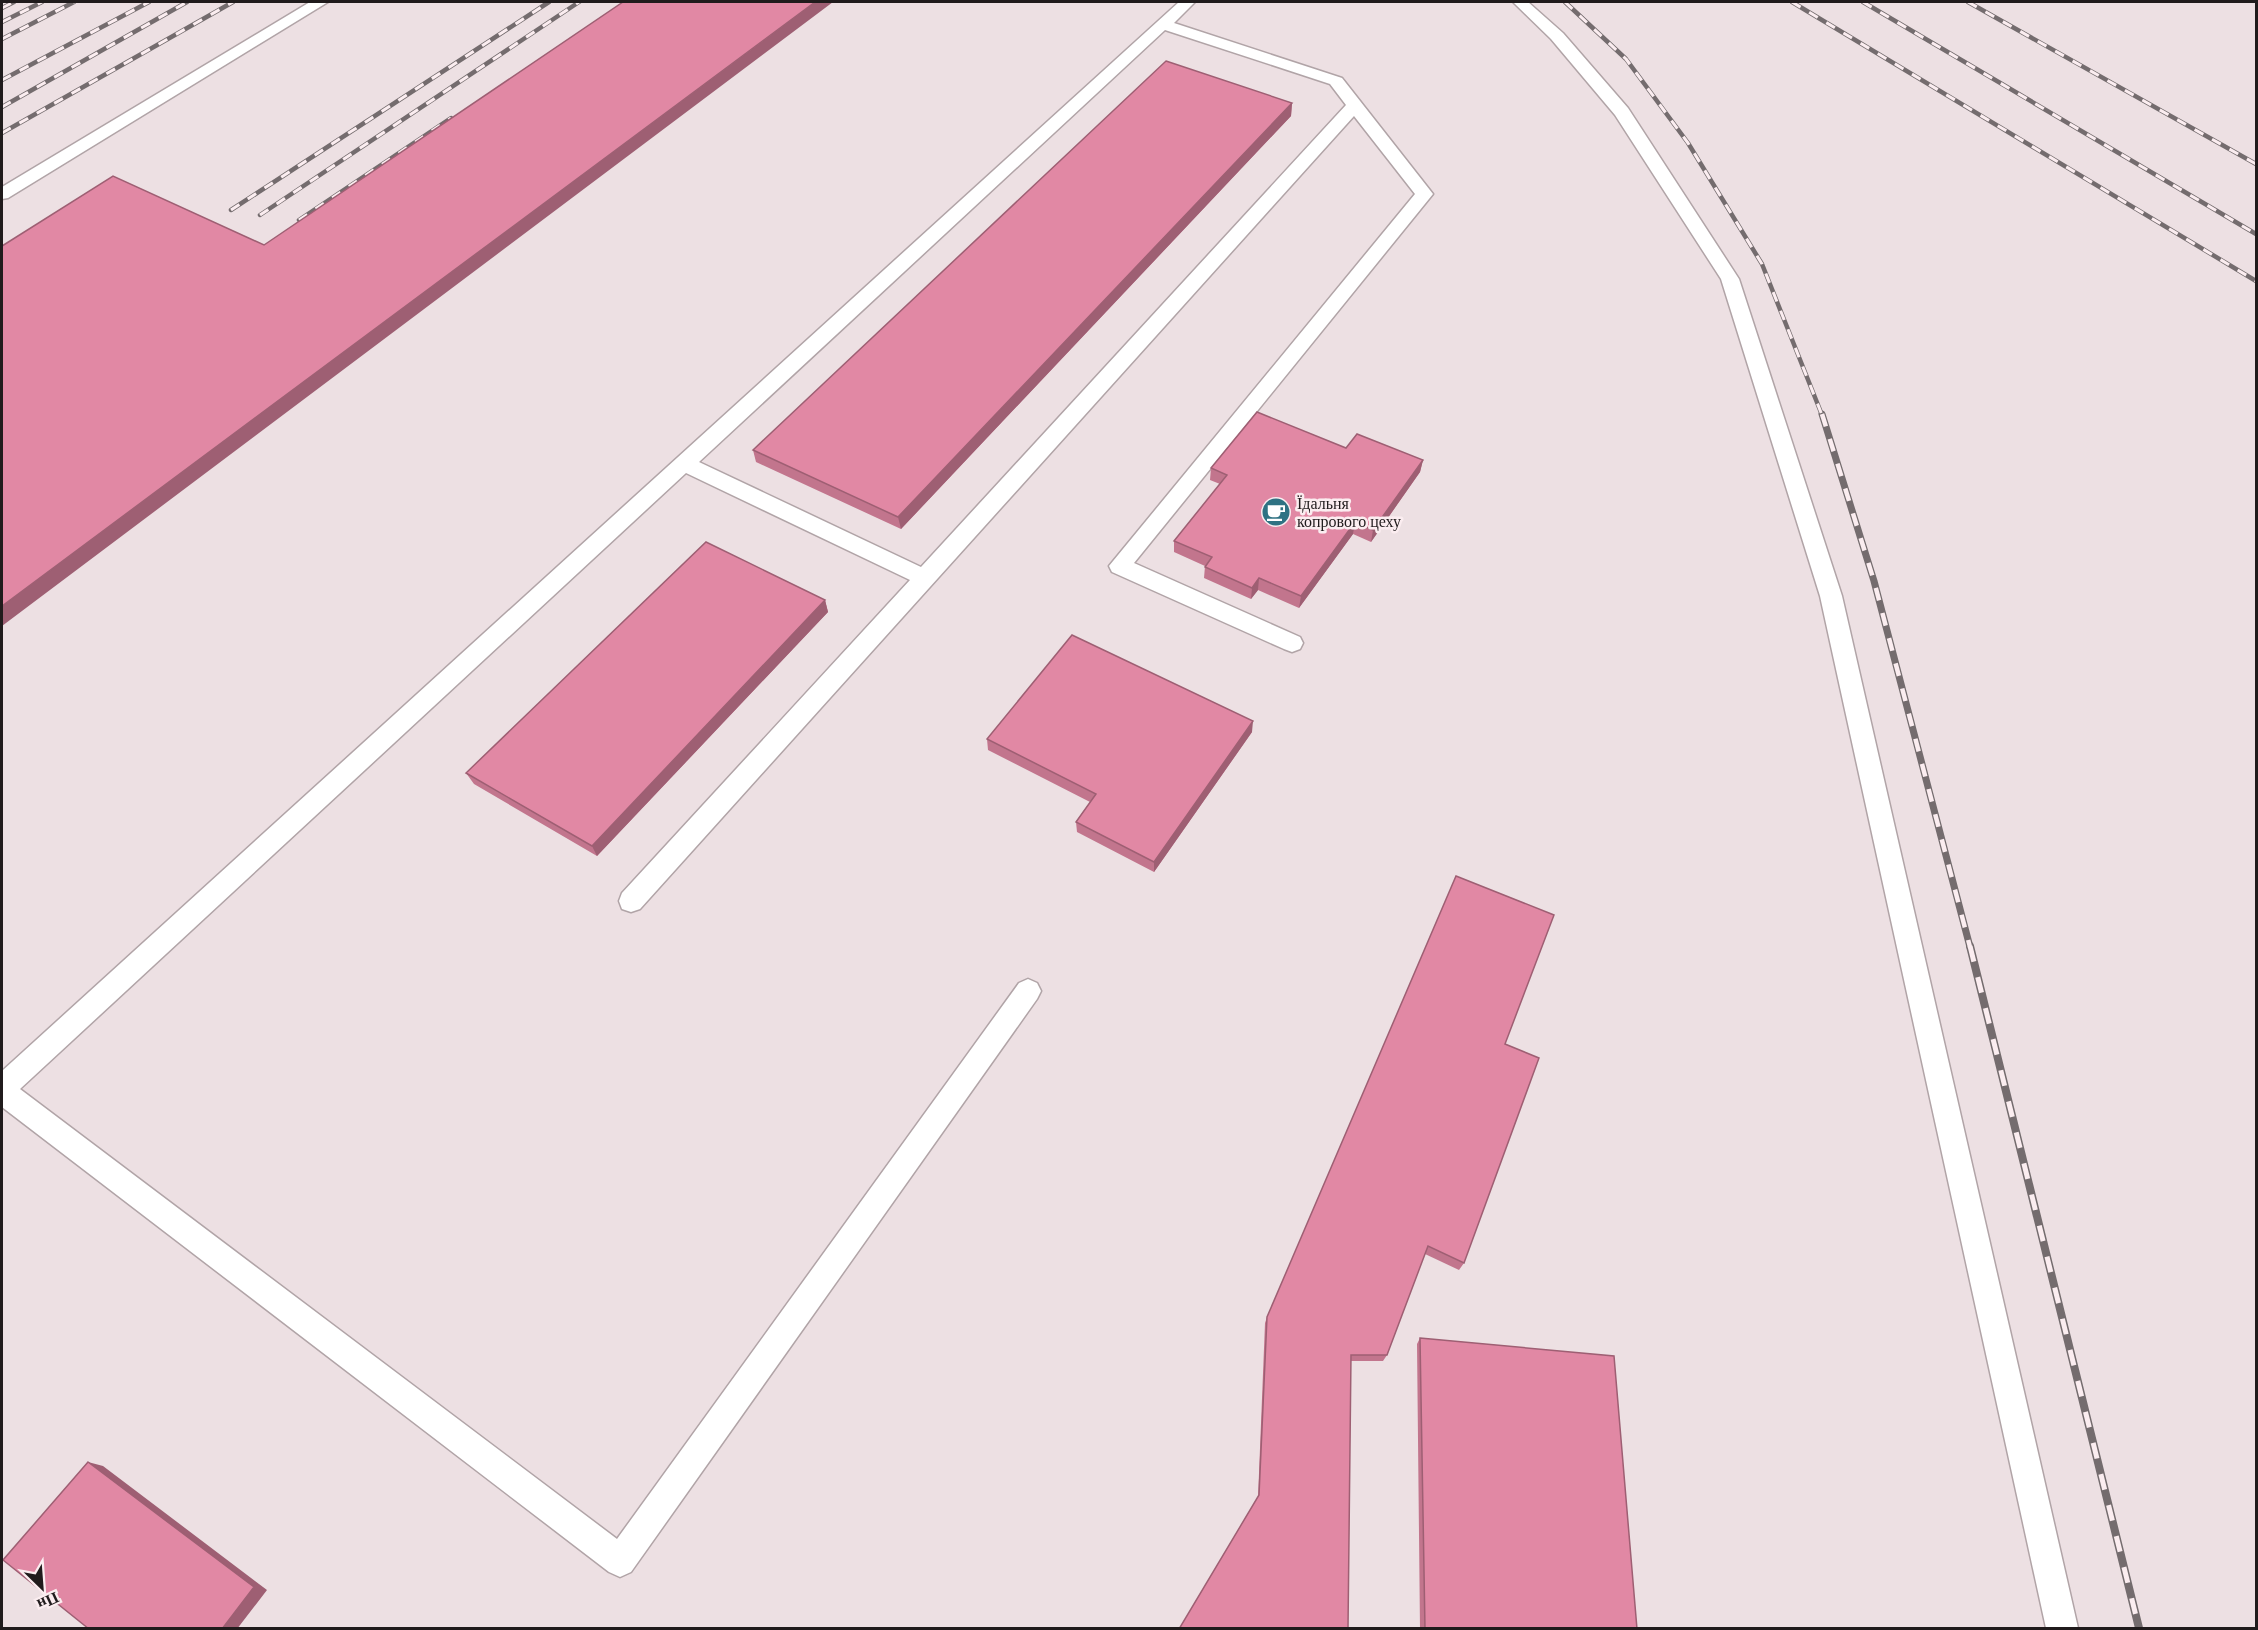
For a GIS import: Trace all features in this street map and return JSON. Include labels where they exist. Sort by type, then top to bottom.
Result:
[{"type":"lane","points":[[2,194],[320,2]]},
{"type":"lane","points":[[1028,991],[620,1561],[2,1090],[1186,2]]},
{"type":"lane","points":[[1520,2],[1557,36],[1622,112],[1730,279],[1831,596],[2062,1629]]},
{"type":"lane","points":[[1162,24],[1336,81],[1424,194],[1120,566],[1292,643]]},
{"type":"lane","points":[[630,901],[1354,105]]},
{"type":"lane","points":[[683,463],[924,578]]},
{"type":"building","points":[[623,2],[815,2],[2,606],[2,246],[113,176],[264,245]]},
{"type":"building","points":[[1166,61],[1292,103],[898,517],[753,450]]},
{"type":"building","points":[[1257,412],[1346,448],[1357,434],[1423,460],[1373,530],[1355,522],[1301,596],[1259,578],[1252,588],[1205,567],[1212,557],[1174,541],[1227,475],[1211,468]]},
{"type":"building","points":[[706,542],[825,600],[592,846],[466,773]]},
{"type":"building","points":[[1072,635],[1253,721],[1154,862],[1076,822],[1096,794],[987,739]]},
{"type":"building","points":[[1456,876],[1554,915],[1505,1044],[1539,1058],[1464,1263],[1428,1246],[1387,1355],[1351,1355],[1348,1629],[1179,1629],[1259,1495],[1267,1317]]},
{"type":"building","points":[[1420,1338],[1614,1356],[1637,1629],[1425,1629]]},
{"type":"building","points":[[88,1462],[254,1587],[222,1629],[89,1629],[3,1560]]},
{"type":"railway","points":[[2,8],[14,2]]},
{"type":"railway","points":[[2,22],[42,2]]},
{"type":"railway","points":[[2,39],[74,2]]},
{"type":"railway","points":[[2,80],[149,2]]},
{"type":"railway","points":[[2,107],[187,2]]},
{"type":"railway","points":[[2,133],[233,2]]},
{"type":"railway","points":[[231,210],[549,2]]},
{"type":"railway","points":[[260,215],[579,2]]},
{"type":"railway","points":[[1565,2],[1626,59],[1688,143],[1762,264],[1822,415]]},
{"type":"railway","points":[[1792,2],[2256,281]]},
{"type":"railway","points":[[1863,2],[2256,234]]},
{"type":"railway","points":[[1968,2],[2256,164]]},
{"type":"railway","points":[[299,220],[451,118]]},
{"type":"railway","points":[[1822,414],[1874,581],[1970,947]]},
{"type":"railway","points":[[1970,946],[2139,1628]]},
{"type":"place","name":"Їдальня копрового цеху","points":[[1276,512]]}]
